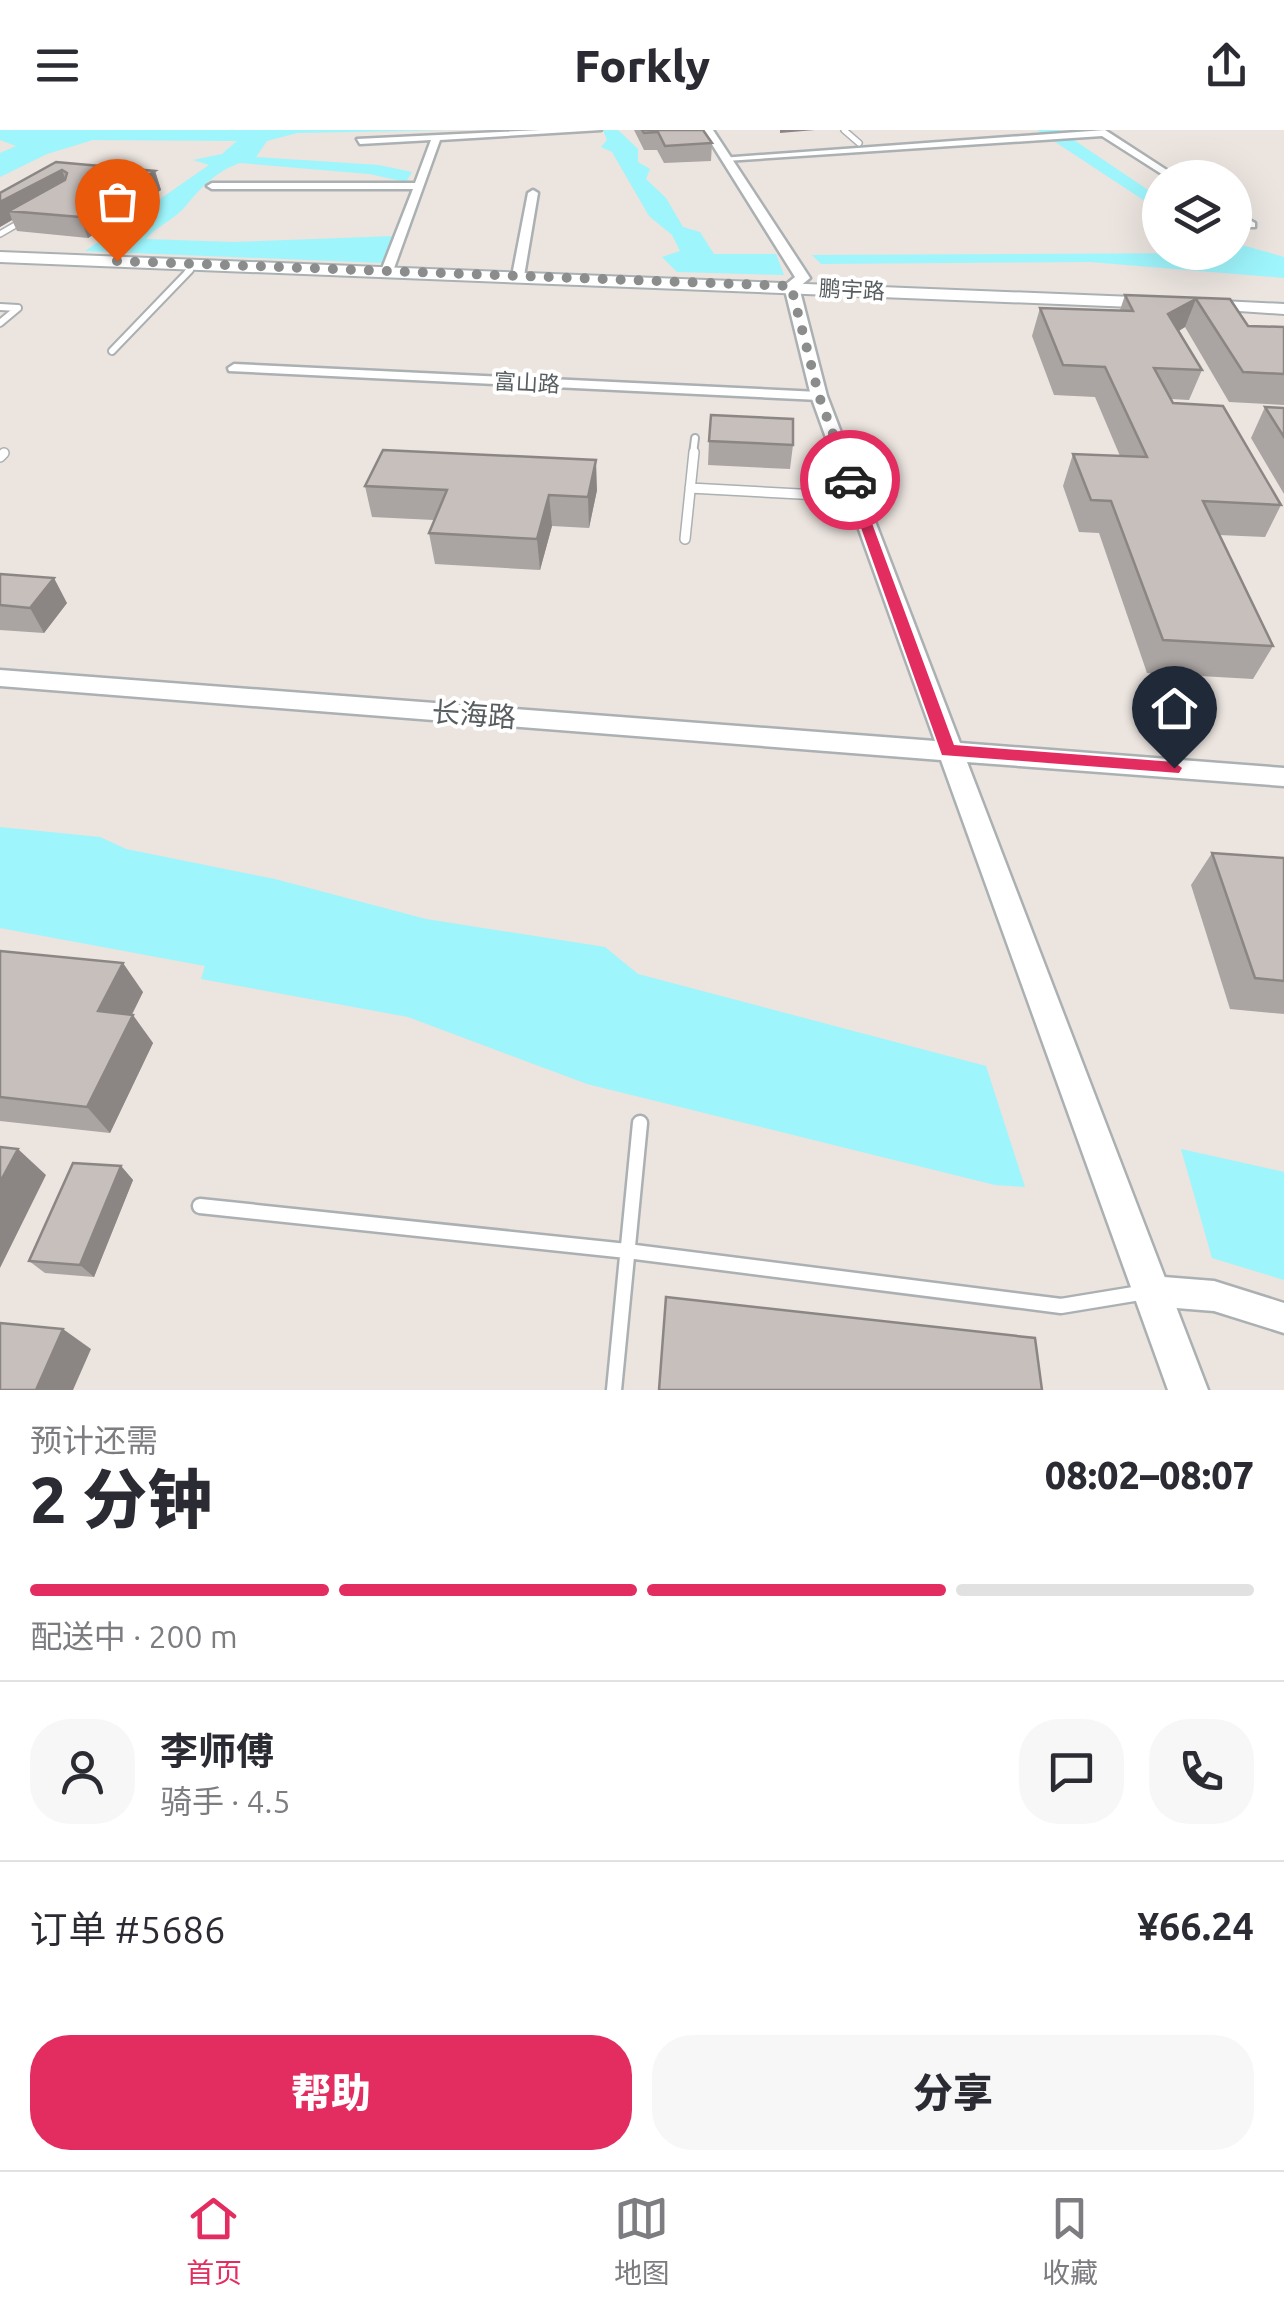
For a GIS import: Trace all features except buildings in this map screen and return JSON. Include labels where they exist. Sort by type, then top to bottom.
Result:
[{"type":"main road","name":"鹏宇路","points":[[0,257],[791,286],[1284,310]]},
{"type":"street","points":[[360,140],[597,130]]},
{"type":"street","points":[[708,130],[804,278],[791,286],[819,396],[1188,1390]]},
{"type":"street","points":[[726,158],[1102,132],[1146,160]]},
{"type":"street","points":[[388,271],[436,138]]},
{"type":"street","points":[[212,186],[420,186]]},
{"type":"street","points":[[518,276],[533,193]]},
{"type":"street","name":"富山路","points":[[234,368],[819,396]]},
{"type":"street","name":"长海路","points":[[0,678],[1284,776]]},
{"type":"street","points":[[1151,1292],[1214,1296],[1284,1318]]},
{"type":"lane","points":[[844,130],[859,143]]},
{"type":"lane","points":[[0,234],[34,214]]},
{"type":"lane","points":[[112,351],[195,264]]},
{"type":"lane","points":[[0,307],[18,308],[0,323]]},
{"type":"lane","points":[[685,539],[695,438]]},
{"type":"lane","points":[[690,488],[856,496]]},
{"type":"lane","points":[[614,1390],[640,1122]]},
{"type":"lane","points":[[200,1206],[628,1251],[1062,1306],[1151,1292]]},
{"type":"water","points":[[0,130],[455,130],[297,133],[267,141],[256,157],[379,165],[412,172],[406,182],[369,174],[240,163],[215,176],[146,239],[233,242],[395,236],[383,263],[85,251],[209,165],[193,160],[222,154],[237,141],[93,140],[47,154],[0,177],[0,153],[16,146],[0,140]]},
{"type":"water","points":[[603,130],[618,130],[638,149],[638,162],[650,169],[646,179],[666,198],[683,227],[700,232],[714,254],[776,254],[784,275],[677,272],[662,257],[680,251],[672,235],[649,216],[612,152],[601,147],[607,140]]},
{"type":"water","points":[[1037,130],[1059,130],[1142,186],[1142,199]]},
{"type":"water","points":[[1252,248],[1284,257],[1284,278],[1187,270],[1252,270]]},
{"type":"water","points":[[1142,253],[1142,266],[1090,262],[821,264],[812,255]]},
{"type":"water","points":[[0,827],[100,837],[126,849],[275,879],[426,919],[605,947],[638,974],[986,1066],[1025,1187],[995,1185],[587,1084],[408,1017],[201,979],[205,966],[0,928]]},
{"type":"water","points":[[1181,1149],[1284,1172],[1284,1280],[1212,1258]]},
{"type":"way so far","points":[[117,261],[791,286],[819,396],[850,480]]},
{"type":"route","points":[[850,480],[948,751],[1174,768]]}]
